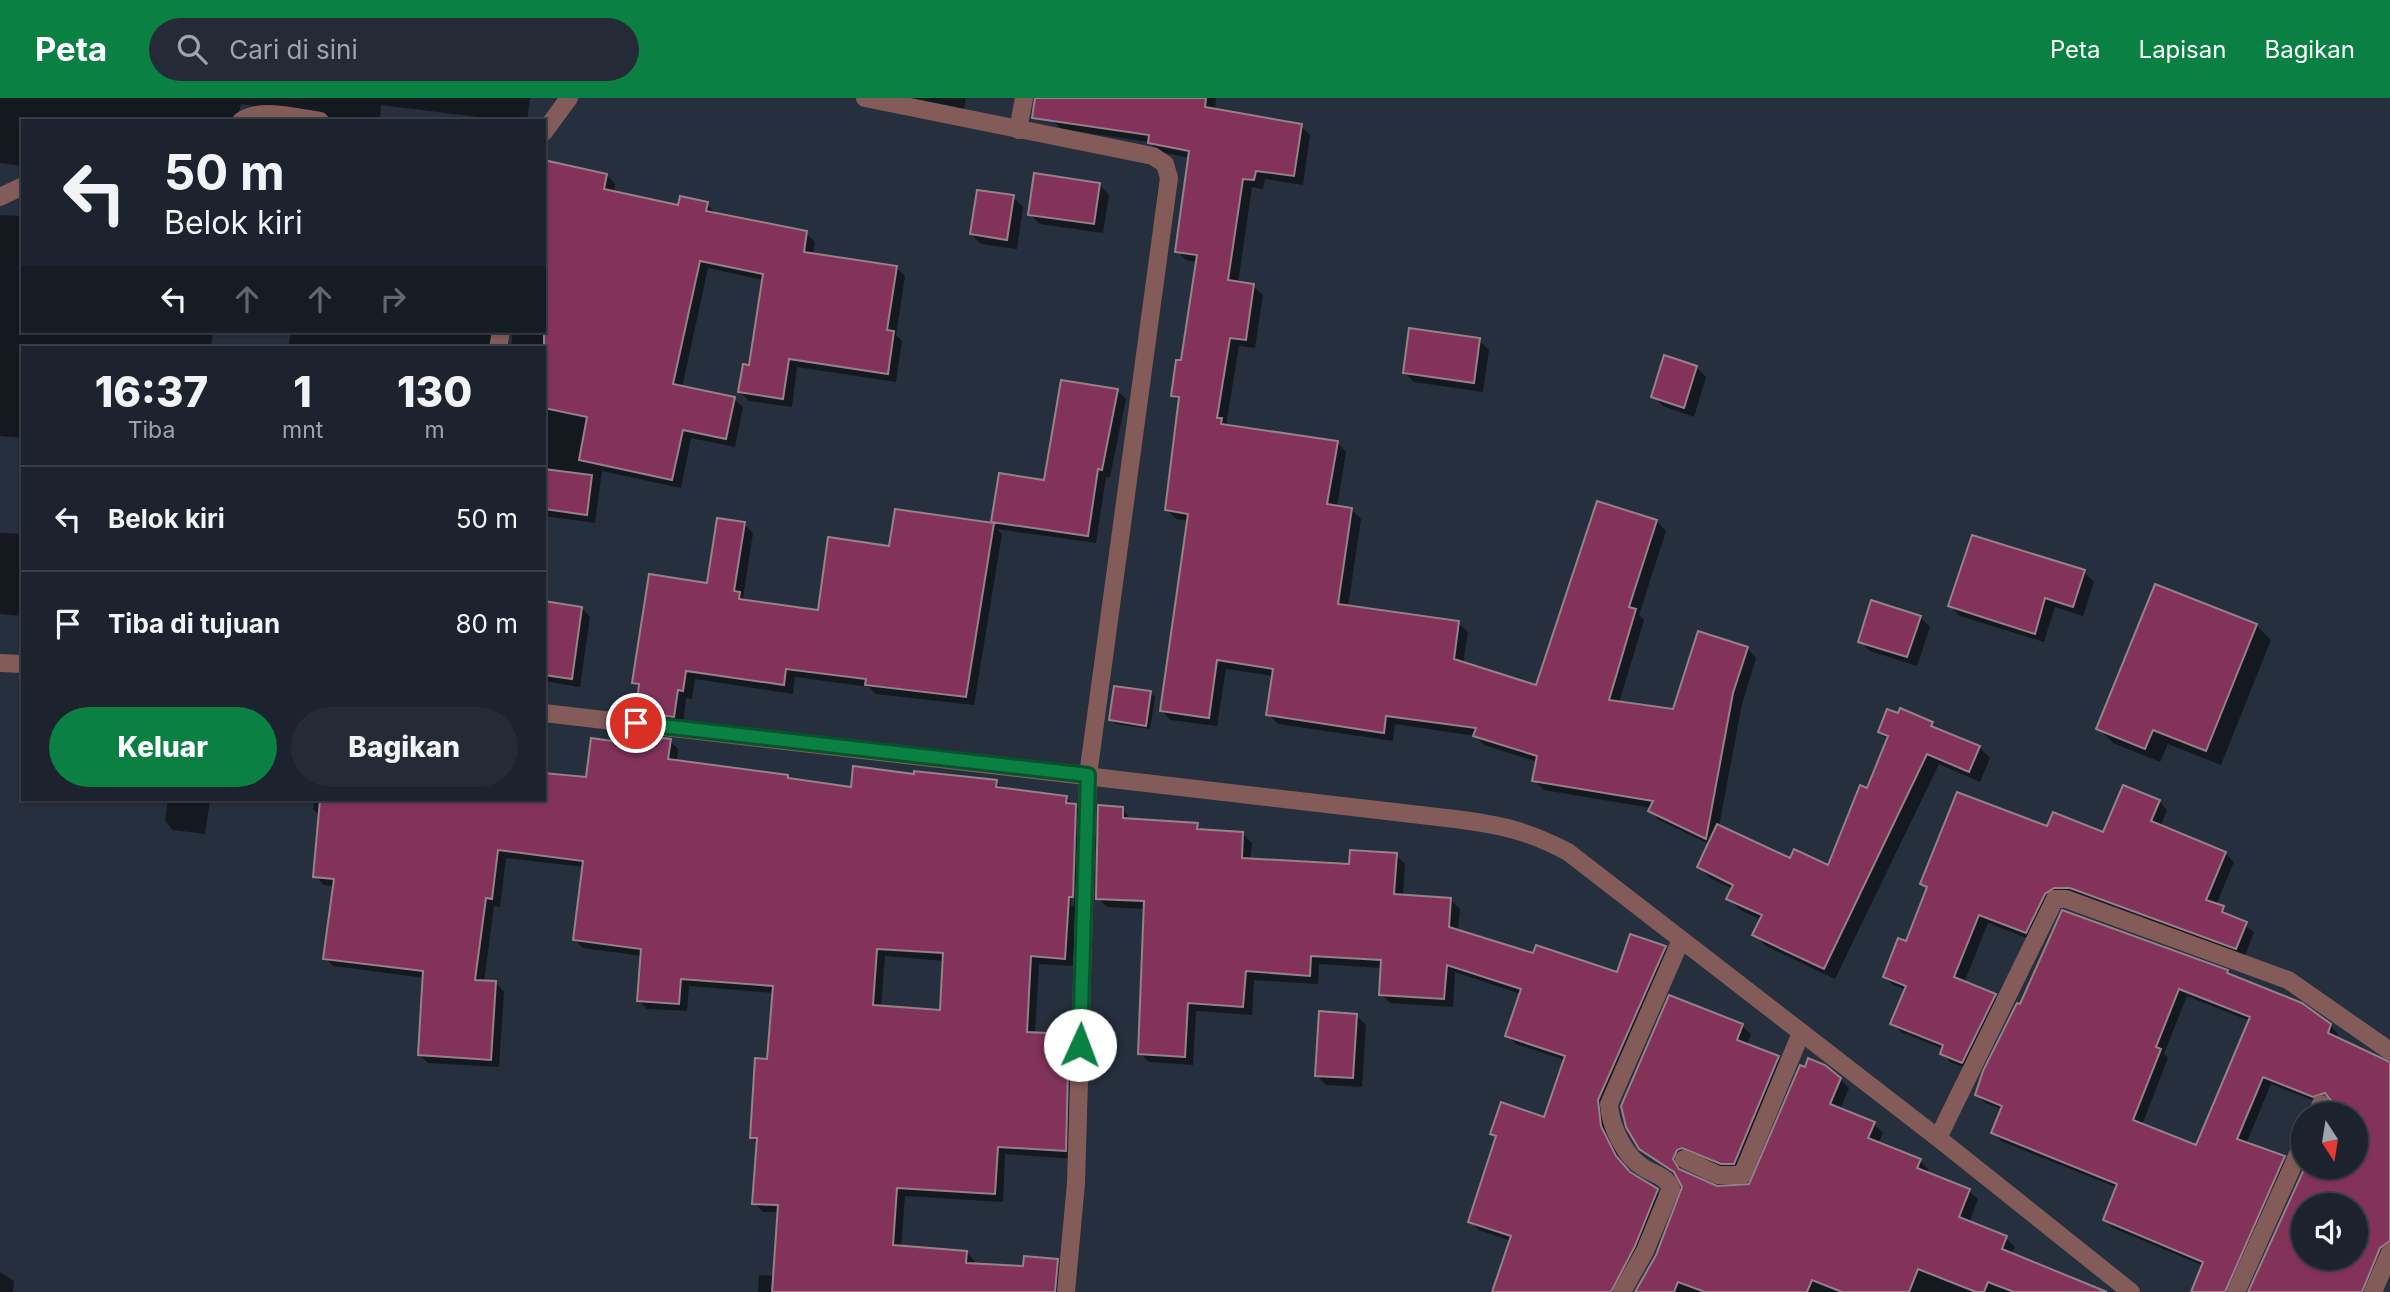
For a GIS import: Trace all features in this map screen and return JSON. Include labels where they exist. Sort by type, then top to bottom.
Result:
[{"type":"street","points":[[546,129],[569,98]]},
{"type":"street","points":[[866,98],[1153,156],[1165,164],[1169,177],[1088,775],[1076,1183],[1066,1292]]},
{"type":"street","points":[[1018,130],[1024,98]]},
{"type":"street","points":[[244,119],[249,116],[267,115],[302,119]]},
{"type":"street","points":[[0,197],[21,187]]},
{"type":"street","points":[[0,663],[21,664]]},
{"type":"street","points":[[546,713],[1455,819],[1523,831],[1568,852],[1938,1138],[2131,1292]]},
{"type":"street","points":[[1938,1138],[2055,898],[2066,899],[2288,980],[2390,1051]]},
{"type":"street","points":[[1622,1292],[1645,1251],[1671,1188],[1668,1180],[1642,1167],[1634,1159],[1615,1131],[1609,1104],[1681,940]]},
{"type":"street","points":[[1684,1159],[1718,1175],[1742,1175],[1801,1032]]},
{"type":"street","points":[[2236,1292],[2291,1170]]},
{"type":"street","points":[[2373,1292],[2390,1252]]},
{"type":"building","points":[[1035,98],[1206,98],[1205,107],[1302,124],[1294,176],[1256,171],[1254,180],[1243,179],[1228,280],[1254,284],[1246,340],[1230,338],[1217,418],[1222,418],[1221,424],[1338,441],[1327,504],[1352,508],[1338,604],[1459,621],[1454,659],[1536,685],[1597,501],[1657,520],[1629,607],[1636,609],[1609,700],[1673,709],[1698,631],[1748,647],[1733,693],[1706,839],[1648,811],[1653,801],[1532,781],[1537,756],[1473,736],[1476,728],[1386,716],[1384,733],[1266,715],[1273,669],[1217,660],[1209,718],[1160,711],[1188,514],[1165,510],[1179,397],[1171,396],[1176,360],[1181,360],[1197,255],[1175,252],[1189,151],[1148,143],[1149,135],[1032,118]]},
{"type":"building","points":[[546,160],[607,174],[604,189],[678,205],[680,196],[708,202],[706,211],[807,231],[804,252],[897,266],[887,330],[894,331],[888,374],[789,359],[783,399],[738,392],[743,364],[749,365],[763,274],[700,261],[673,384],[735,397],[726,439],[683,430],[672,480],[579,460],[587,417],[546,408]]},
{"type":"building","points":[[1034,173],[1100,183],[1094,224],[1028,215]]},
{"type":"building","points":[[977,190],[1014,195],[1007,240],[970,234]]},
{"type":"building","points":[[1409,328],[1480,338],[1474,383],[1403,373]]},
{"type":"building","points":[[1664,355],[1697,366],[1684,408],[1651,397]]},
{"type":"building","points":[[1061,380],[1118,389],[1102,470],[1098,469],[1088,536],[991,522],[999,473],[1044,480]]},
{"type":"building","points":[[546,469],[592,475],[587,515],[546,509]]},
{"type":"building","points":[[895,509],[994,523],[966,697],[865,685],[866,679],[786,669],[784,685],[686,671],[683,691],[678,690],[674,717],[636,712],[639,684],[632,683],[649,574],[707,583],[717,518],[745,522],[734,591],[740,592],[739,599],[818,610],[828,537],[889,546]]},
{"type":"building","points":[[1972,535],[2085,570],[2073,607],[2045,598],[2035,634],[1948,606]]},
{"type":"building","points":[[2155,584],[2257,624],[2206,751],[2153,730],[2145,749],[2096,729]]},
{"type":"building","points":[[1871,600],[1921,616],[1907,657],[1858,642]]},
{"type":"building","points":[[546,601],[582,607],[572,679],[546,675]]},
{"type":"building","points":[[1114,686],[1151,691],[1146,726],[1109,720]]},
{"type":"building","points":[[1900,708],[1933,722],[1931,726],[1980,746],[1969,772],[1927,754],[1824,969],[1752,935],[1762,915],[1726,899],[1733,885],[1697,867],[1717,824],[1790,858],[1794,849],[1828,865],[1860,785],[1867,788],[1888,736],[1878,732],[1887,709],[1898,713]]},
{"type":"building","points":[[633,735],[671,739],[668,759],[788,775],[788,778],[851,787],[853,766],[997,780],[996,787],[1067,796],[1066,803],[1076,804],[1073,897],[1069,897],[1065,959],[1031,956],[1027,1032],[1069,1034],[1066,1151],[998,1147],[995,1194],[897,1188],[893,1245],[967,1251],[966,1263],[1023,1266],[1024,1256],[1058,1259],[1055,1292],[772,1292],[778,1205],[752,1204],[757,1138],[750,1138],[755,1058],[767,1059],[773,986],[681,979],[679,1004],[637,1001],[641,949],[573,940],[583,861],[498,850],[492,899],[486,898],[475,980],[496,981],[491,1060],[418,1055],[423,971],[323,959],[334,879],[313,877],[320,801],[546,801],[546,773],[586,777],[591,738],[632,744]],"holes":[[[877,949],[943,953],[940,1010],[873,1005]]]},
{"type":"building","points":[[2123,785],[2160,800],[2151,821],[2226,852],[2206,900],[2224,906],[2222,912],[2247,922],[2236,949],[2070,888],[2054,888],[2045,894],[2026,933],[1979,915],[1954,977],[1996,994],[1962,1063],[1940,1054],[1943,1045],[1890,1024],[1906,986],[1883,977],[1898,938],[1906,941],[1927,887],[1920,884],[1957,792],[2047,826],[2053,812],[2103,832]]},
{"type":"building","points":[[1098,805],[1123,807],[1123,818],[1198,823],[1197,829],[1243,832],[1242,858],[1349,864],[1350,850],[1397,853],[1394,894],[1451,898],[1449,927],[1533,953],[1536,945],[1617,972],[1630,934],[1666,946],[1598,1100],[1601,1126],[1616,1156],[1630,1172],[1658,1189],[1635,1246],[1611,1292],[1492,1292],[1511,1236],[1468,1222],[1496,1136],[1490,1134],[1501,1102],[1544,1117],[1565,1056],[1505,1036],[1521,989],[1447,965],[1444,999],[1379,995],[1381,960],[1311,956],[1310,976],[1246,971],[1243,1007],[1188,1003],[1185,1057],[1138,1054],[1144,901],[1096,899]]},
{"type":"building","points":[[2062,910],[2228,970],[2227,973],[2302,1003],[2331,1024],[2328,1033],[2390,1062],[2390,1241],[2380,1248],[2362,1292],[2248,1292],[2291,1198],[2291,1270],[2368,1270],[2368,1193],[2293,1193],[2299,1180],[2368,1180],[2368,1102],[2332,1102],[2325,1093],[2313,1097],[2263,1077],[2237,1139],[2285,1156],[2225,1292],[2191,1292],[2203,1262],[2103,1220],[2117,1184],[1991,1133],[2002,1106],[1975,1095],[1983,1071],[2017,1003],[2020,1004]],"holes":[[[2179,989],[2250,1017],[2196,1145],[2133,1120],[2161,1049],[2156,1047]]]},
{"type":"building","points":[[1669,995],[1743,1024],[1737,1040],[1779,1056],[1734,1164],[1721,1164],[1682,1148],[1677,1150],[1673,1159],[1679,1169],[1717,1186],[1749,1184],[1800,1065],[1805,1067],[1808,1058],[1825,1065],[1841,1078],[1830,1104],[1875,1122],[1868,1138],[1921,1159],[1917,1168],[1970,1189],[1959,1217],[2007,1236],[2002,1249],[2107,1292],[2014,1292],[1988,1282],[1984,1292],[1976,1292],[1918,1269],[1909,1292],[1842,1292],[1812,1280],[1807,1292],[1705,1292],[1678,1282],[1674,1292],[1635,1292],[1656,1255],[1682,1187],[1674,1172],[1639,1149],[1626,1127],[1621,1106]]},
{"type":"building","points":[[1319,1011],[1357,1014],[1353,1078],[1315,1076]]},
{"type":"route","points":[[636,723],[1088,775],[1080,1045]]}]
